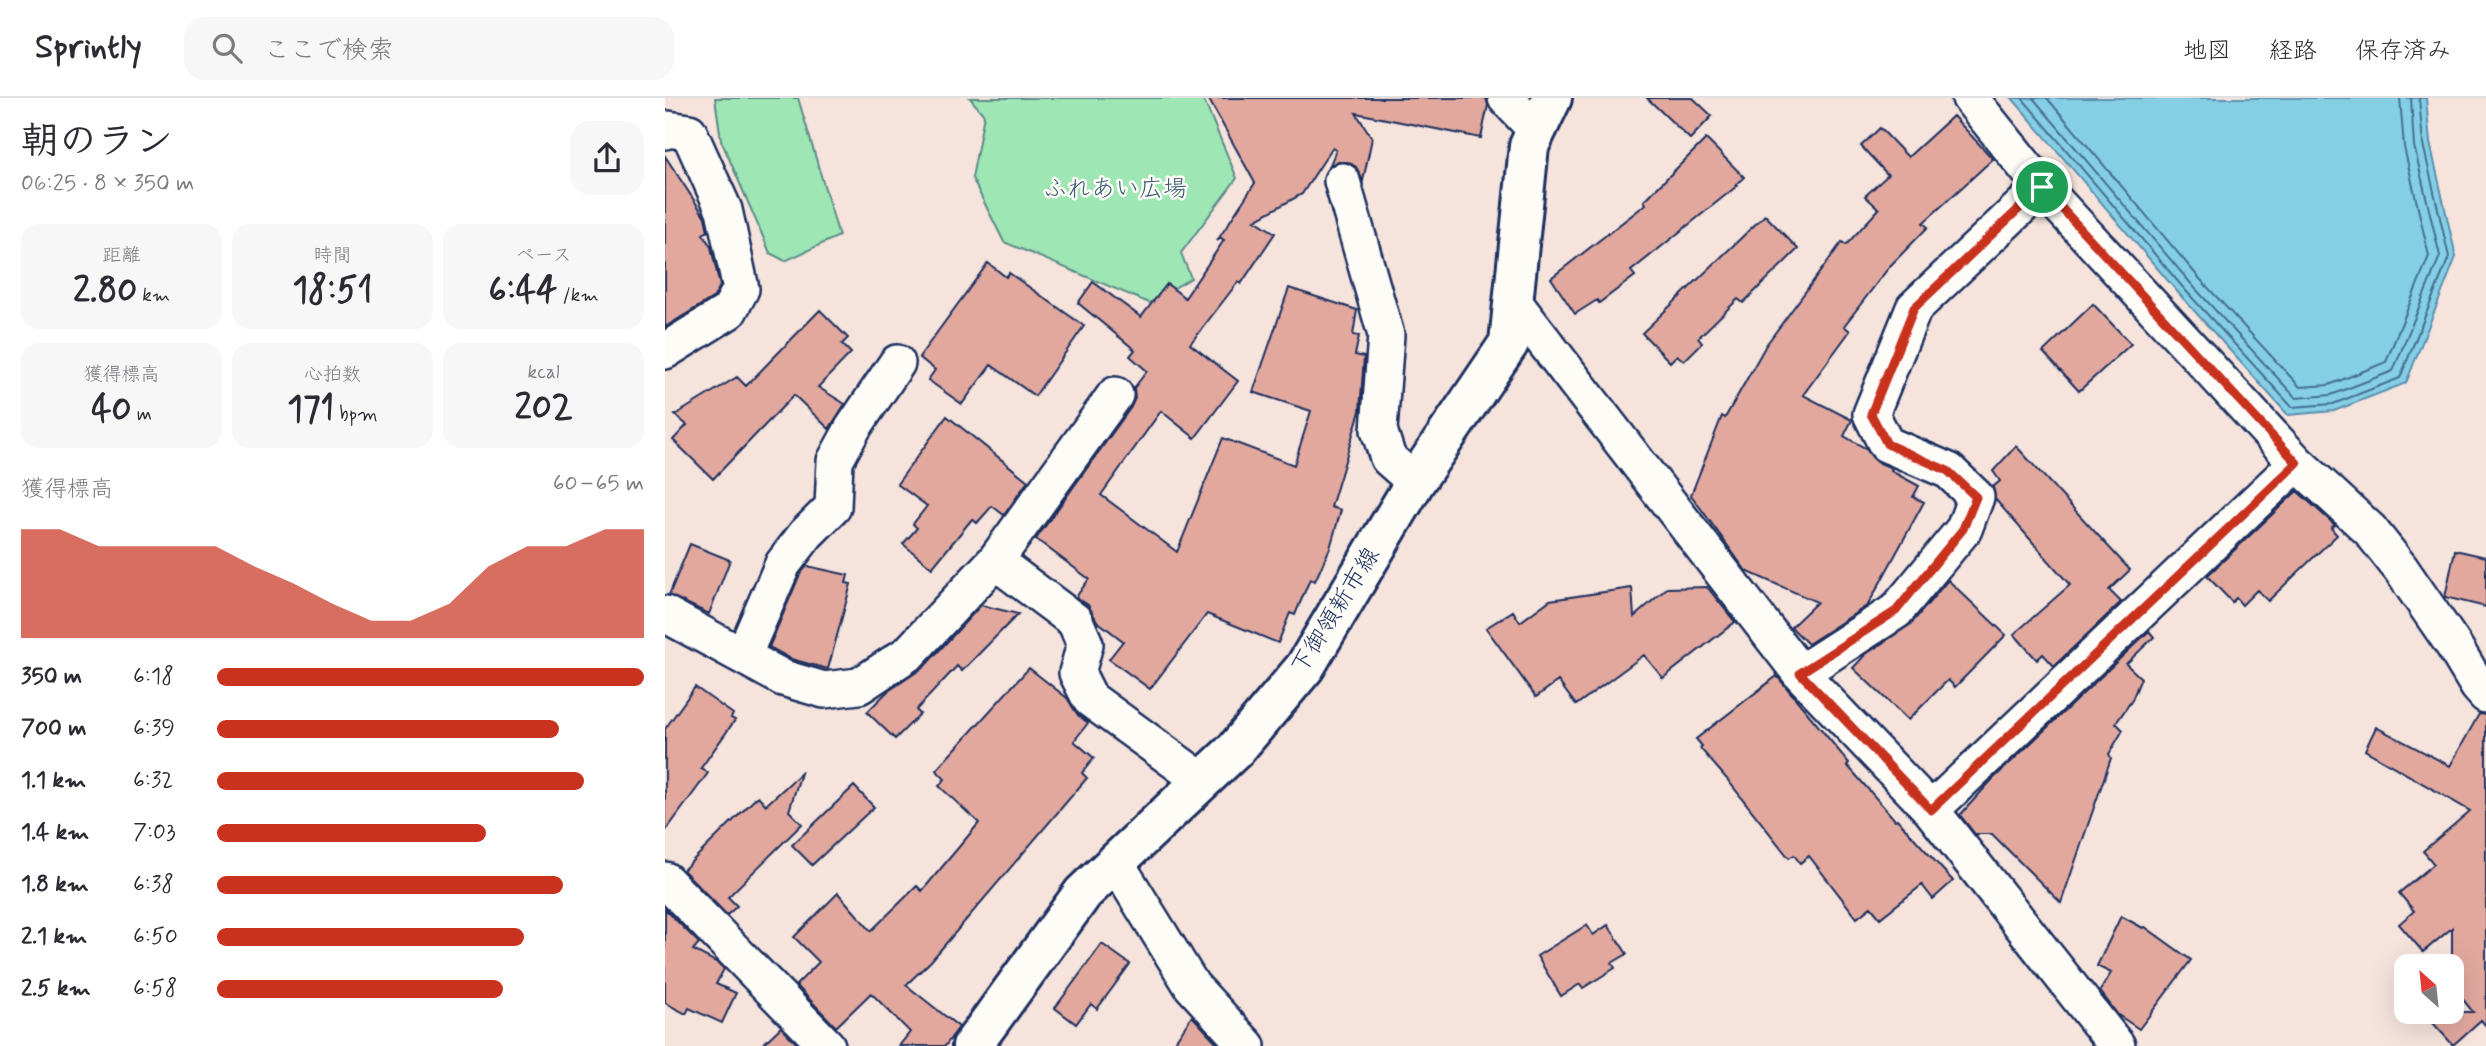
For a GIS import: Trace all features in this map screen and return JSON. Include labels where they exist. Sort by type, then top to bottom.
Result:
[{"type":"main road","name":"下御領新市線","points":[[972,1046],[1083,893],[1236,749],[1305,667],[1415,482],[1509,343],[1529,146],[1544,115]]},
{"type":"street","points":[[1506,98],[1544,115]]},
{"type":"street","points":[[1970,98],[2042,187],[2297,463],[2370,530],[2483,683]]},
{"type":"street","points":[[665,131],[668,129],[689,132],[724,210],[741,289],[729,311],[665,351]]},
{"type":"street","points":[[1342,181],[1386,335],[1379,430],[1388,458],[1415,482]]},
{"type":"street","points":[[1800,673],[1896,611],[1963,529],[1976,497],[1948,471],[1887,444],[1871,414],[1914,308],[2042,187]]},
{"type":"street","points":[[1513,301],[1800,673],[1931,810],[2117,1046]]},
{"type":"street","points":[[743,656],[783,564],[806,534],[834,506],[835,461],[853,428],[897,363]]},
{"type":"street","points":[[665,614],[783,678],[824,690],[859,686],[909,653],[995,561],[1115,395]]},
{"type":"street","points":[[1931,810],[2297,463]]},
{"type":"street","points":[[995,561],[1075,621],[1085,644],[1077,673],[1090,699],[1201,780]]},
{"type":"street","points":[[1116,863],[1192,986],[1247,1046]]},
{"type":"street","points":[[665,880],[827,1046]]},
{"type":"green space","points":[[715,98],[798,98],[839,236],[785,261],[770,253],[721,140]]},
{"type":"green space","name":"ふれあい広場","points":[[970,98],[1203,98],[1237,178],[1181,253],[1191,278],[1149,303],[1004,242],[972,178],[984,115]]},
{"type":"water","points":[[2012,98],[2426,98],[2430,143],[2456,257],[2406,383],[2334,411],[2288,415],[2181,296]]},
{"type":"building","points":[[1208,98],[1486,98],[1488,105],[1481,138],[1356,113],[1372,138],[1363,181],[1356,167],[1348,162],[1330,165],[1336,150],[1332,148],[1302,194],[1255,220],[1275,233],[1241,284],[1238,282],[1190,344],[1238,381],[1195,438],[1161,411],[1101,495],[1177,552],[1223,438],[1294,465],[1311,411],[1253,392],[1289,288],[1357,310],[1353,335],[1359,336],[1355,355],[1364,357],[1360,411],[1331,507],[1341,510],[1330,548],[1315,581],[1310,579],[1295,615],[1290,613],[1278,643],[1207,614],[1150,689],[1109,659],[1123,641],[1097,621],[1088,605],[1076,597],[1089,579],[1036,539],[1131,407],[1135,398],[1134,388],[1147,371],[1130,356],[1135,350],[1078,303],[1093,282],[1141,317],[1167,284],[1185,298],[1224,240],[1221,238],[1217,241],[1255,183]]},
{"type":"building","points":[[1647,98],[1693,98],[1712,116],[1690,139]]},
{"type":"building","points":[[1953,116],[1993,159],[1923,223],[1928,227],[1890,266],[1844,326],[1850,331],[1803,395],[1852,420],[1844,436],[1865,448],[1877,462],[1892,468],[1891,471],[1919,486],[1913,497],[1924,502],[1868,605],[1808,644],[1791,627],[1817,602],[1746,571],[1691,495],[1722,416],[1725,418],[1766,345],[1842,242],[1846,245],[1879,209],[1865,196],[1888,175],[1861,146],[1880,128],[1908,157]]},
{"type":"building","points":[[1706,139],[1744,177],[1737,186],[1631,271],[1635,276],[1599,303],[1597,300],[1575,314],[1551,278],[1646,204],[1644,201]]},
{"type":"building","points":[[665,156],[705,217],[708,231],[703,234],[711,247],[720,286],[714,297],[665,327]]},
{"type":"building","points":[[1765,215],[1798,249],[1743,303],[1738,299],[1698,338],[1702,343],[1684,361],[1677,355],[1670,362],[1642,333]]},
{"type":"building","points":[[988,263],[1006,277],[1009,273],[1084,326],[1035,396],[991,365],[962,404],[928,380],[935,370],[919,357]]},
{"type":"building","points":[[2093,304],[2131,344],[2079,391],[2043,352]]},
{"type":"building","points":[[820,310],[848,338],[842,344],[851,353],[818,387],[845,404],[829,429],[794,395],[713,479],[673,440],[687,425],[675,415],[737,377],[746,386]]},
{"type":"building","points":[[947,416],[1028,481],[1004,515],[992,506],[977,523],[972,519],[932,568],[903,544],[917,528],[913,524],[927,506],[897,484]]},
{"type":"building","points":[[2016,446],[2130,570],[2109,590],[2121,602],[2054,666],[2043,654],[2037,660],[2014,634],[2070,585],[1995,499],[1993,487],[2000,481],[1993,471]]},
{"type":"building","points":[[2297,491],[2335,525],[2331,528],[2337,535],[2268,601],[2257,590],[2242,605],[2236,598],[2232,602],[2207,576]]},
{"type":"building","points":[[690,544],[730,560],[709,614],[669,595]]},
{"type":"building","points":[[2455,550],[2486,557],[2486,607],[2445,597]]},
{"type":"building","points":[[807,566],[848,575],[846,583],[851,584],[828,669],[791,659],[769,647],[800,574]]},
{"type":"building","points":[[1948,580],[2006,635],[1955,687],[1948,680],[1908,720],[1853,668],[1866,654],[1911,624]]},
{"type":"building","points":[[1707,587],[1735,622],[1663,678],[1644,655],[1576,705],[1558,681],[1536,697],[1486,628],[1513,611],[1520,622],[1550,600],[1632,588],[1634,617],[1667,588]]},
{"type":"building","points":[[981,605],[1018,614],[962,671],[957,666],[916,710],[920,714],[895,739],[867,712],[887,692],[924,667]]},
{"type":"building","points":[[2149,631],[2154,637],[2126,664],[2141,678],[2132,700],[2116,723],[2123,730],[2109,754],[2111,758],[2061,903],[1992,834],[1975,834],[1960,815],[1992,780]]},
{"type":"building","points":[[1029,668],[1067,698],[1078,715],[1088,723],[1074,741],[1094,758],[1082,773],[1087,778],[931,961],[906,985],[959,1027],[945,1046],[899,1046],[910,1032],[871,993],[836,1027],[796,985],[819,962],[794,937],[838,893],[871,931],[917,886],[922,891],[979,823],[939,786],[945,779],[936,770]]},
{"type":"building","points":[[1777,676],[1849,763],[1847,765],[1953,881],[1933,899],[1922,885],[1880,918],[1871,907],[1857,918],[1809,856],[1800,863],[1794,855],[1789,858],[1700,748],[1702,746],[1696,739]]},
{"type":"building","points":[[695,687],[733,714],[731,718],[735,720],[701,768],[708,773],[665,832],[665,729]]},
{"type":"building","points":[[2479,714],[2486,715],[2486,1026],[2481,1020],[2453,1045],[2434,1024],[2464,1024],[2464,1012],[2473,1012],[2464,1001],[2464,954],[2452,954],[2452,928],[2423,952],[2399,924],[2414,911],[2399,893],[2434,864],[2423,851],[2470,811],[2365,750],[2376,727],[2450,766]]},
{"type":"building","points":[[801,773],[789,811],[802,824],[728,897],[737,906],[727,915],[683,870],[758,796],[766,805]]},
{"type":"building","points":[[854,786],[874,807],[812,865],[792,845]]},
{"type":"building","points":[[665,909],[699,943],[693,950],[724,969],[716,984],[736,993],[722,1023],[689,1008],[686,1014],[665,1003]]},
{"type":"building","points":[[2121,916],[2145,927],[2191,960],[2139,1029],[2118,1015],[2100,991],[2111,973],[2097,966]]},
{"type":"building","points":[[1587,925],[1593,935],[1608,925],[1627,954],[1612,963],[1615,968],[1583,988],[1580,984],[1561,996],[1537,956]]},
{"type":"building","points":[[1102,944],[1130,964],[1097,1009],[1091,1004],[1076,1024],[1055,1008]]},
{"type":"building","points":[[1192,1016],[1217,1043],[1215,1046],[1172,1046]]},
{"type":"building","points":[[781,1027],[799,1046],[761,1046]]},
{"type":"route","points":[[2042,187],[2297,463],[1931,810],[1800,673],[1896,611],[1963,529],[1976,497],[1948,471],[1887,444],[1871,414],[1914,308],[2042,187]]}]
